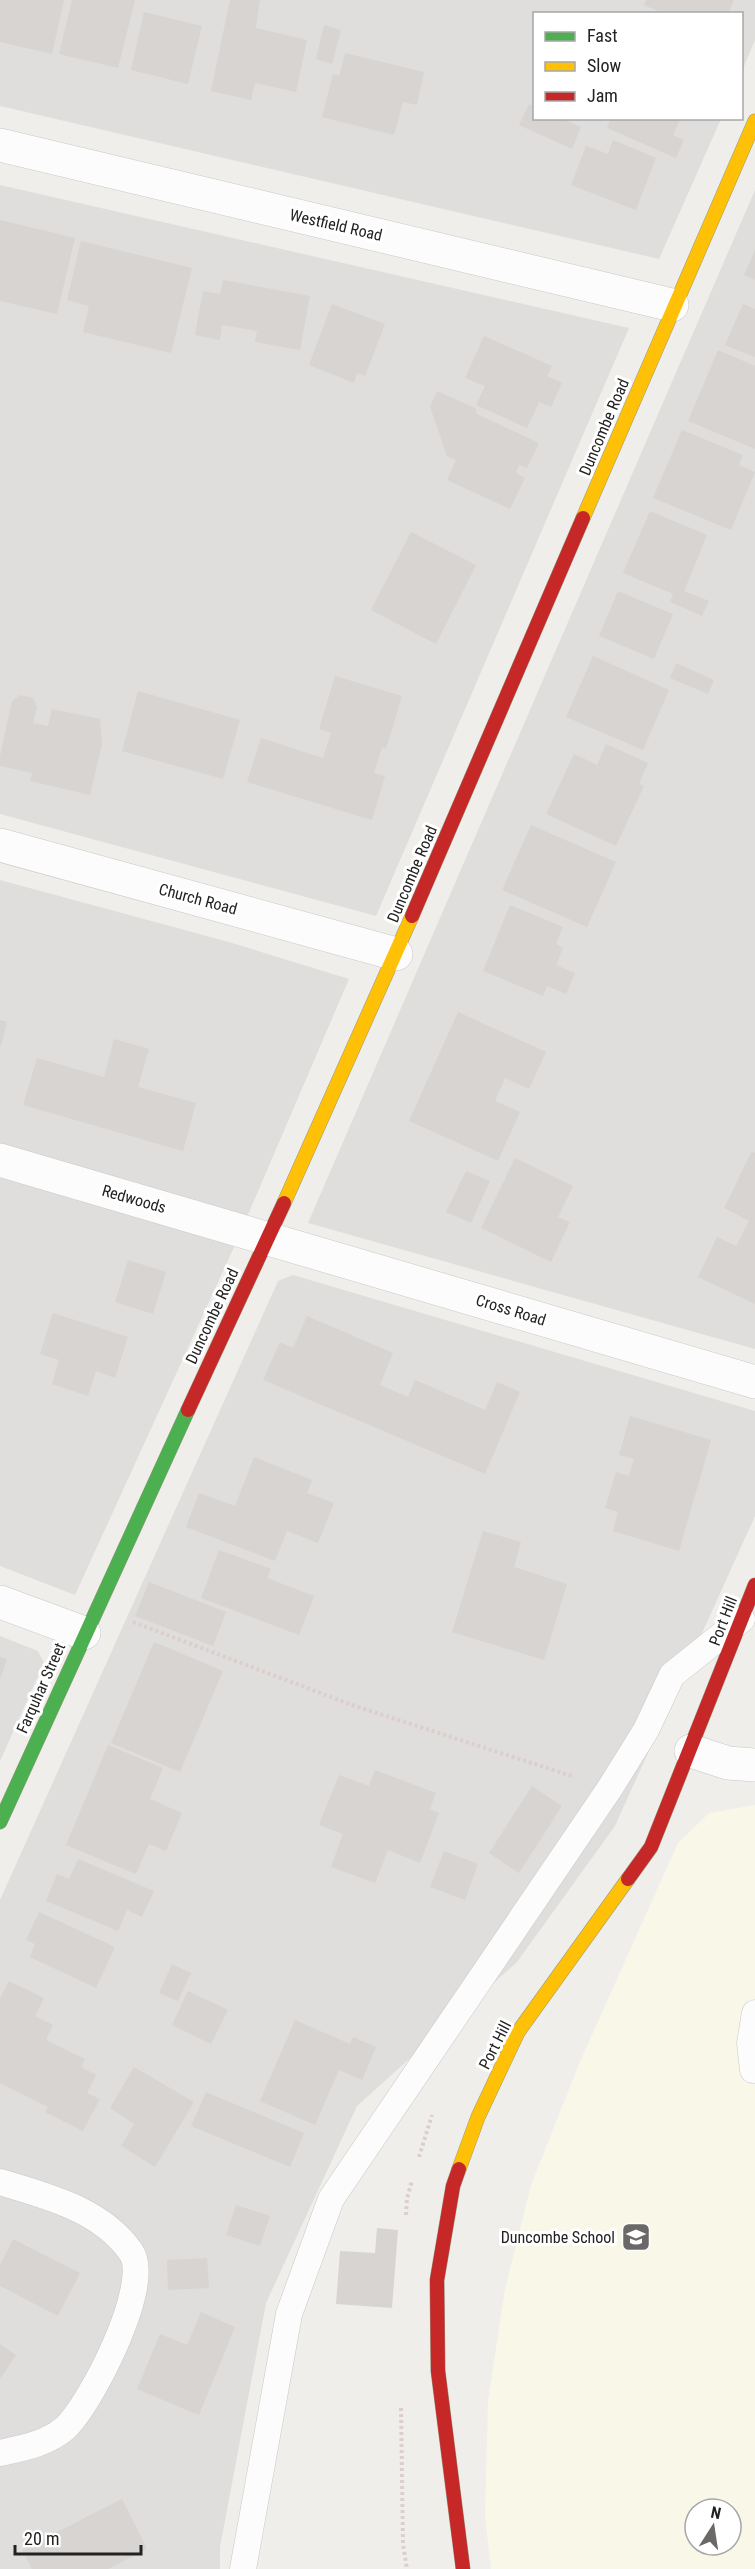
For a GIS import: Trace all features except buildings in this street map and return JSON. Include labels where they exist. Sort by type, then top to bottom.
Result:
[{"type":"street","name":"Duncombe Road","points":[[90,1620],[396,954],[672,305],[755,120]]},
{"type":"street","name":"Westfield Road","points":[[0,145],[672,305]]},
{"type":"street","name":"Church Road","points":[[0,845],[396,954]]},
{"type":"street","name":"Redwoods","points":[[0,1160],[267,1238]]},
{"type":"street","name":"Cross Road","points":[[267,1238],[755,1382]]},
{"type":"street","name":"Port Hill","points":[[463,2569],[438,2371],[437,2280],[453,2186],[478,2117],[518,2032],[651,1847],[755,1585]]},
{"type":"street","points":[[0,1602],[90,1620]]},
{"type":"street","name":"Farquhar Street","points":[[0,1822],[90,1620]]},
{"type":"street","points":[[691,1751],[728,1763],[755,1765]]},
{"type":"lane","points":[[243,2569],[289,2314],[331,2199],[610,1788],[646,1730],[672,1675],[742,1618]]},
{"type":"lane","points":[[753,2070],[750,2043],[755,2013]]},
{"type":"lane","points":[[0,2182],[61,2200],[90,2215],[112,2232],[132,2253],[136,2278],[129,2313],[86,2403],[63,2429],[36,2445],[0,2453]]},
{"type":"path","points":[[90,1620],[610,1788]]},
{"type":"shaded area","points":[[0,0],[755,0],[755,40],[743,69],[743,12],[533,12],[533,120],[721,120],[659,259],[0,106]]},
{"type":"shaded area","points":[[0,185],[629,328],[376,916],[0,814]]},
{"type":"shaded area","points":[[755,190],[755,1349],[308,1223]]},
{"type":"shaded area","points":[[0,880],[229,942],[349,979],[235,1245],[75,1595],[0,1566]]},
{"type":"shaded area","points":[[293,1275],[755,1411],[755,1516],[615,1826],[517,1962],[357,2106],[266,2303],[220,2547],[220,2569],[0,2569],[0,1900],[278,1281]]},
{"type":"shaded area","points":[[0,1636],[38,1651],[44,1663],[0,1761]]},
{"type":"shaded area","name":"Duncombe School","points":[[755,1805],[755,2569],[491,2569],[485,2516],[488,2401],[505,2289],[531,2185],[579,2064],[678,1843],[709,1813]]},
{"type":"traffic: fast","points":[[0,1822],[188,1410]]},
{"type":"traffic: slow","points":[[583,518],[755,121]]},
{"type":"traffic: slow","points":[[284,1203],[412,916]]},
{"type":"traffic: slow","points":[[459,2169],[478,2117],[518,2032],[628,1879]]},
{"type":"traffic: jam","points":[[412,916],[583,518]]},
{"type":"traffic: jam","points":[[188,1410],[284,1203]]},
{"type":"traffic: jam","points":[[628,1879],[651,1847],[755,1585]]},
{"type":"traffic: jam","points":[[459,2169],[453,2186],[437,2280],[438,2371],[463,2569]]},
{"type":"place","name":"Duncombe School","points":[[636,2237]]}]
